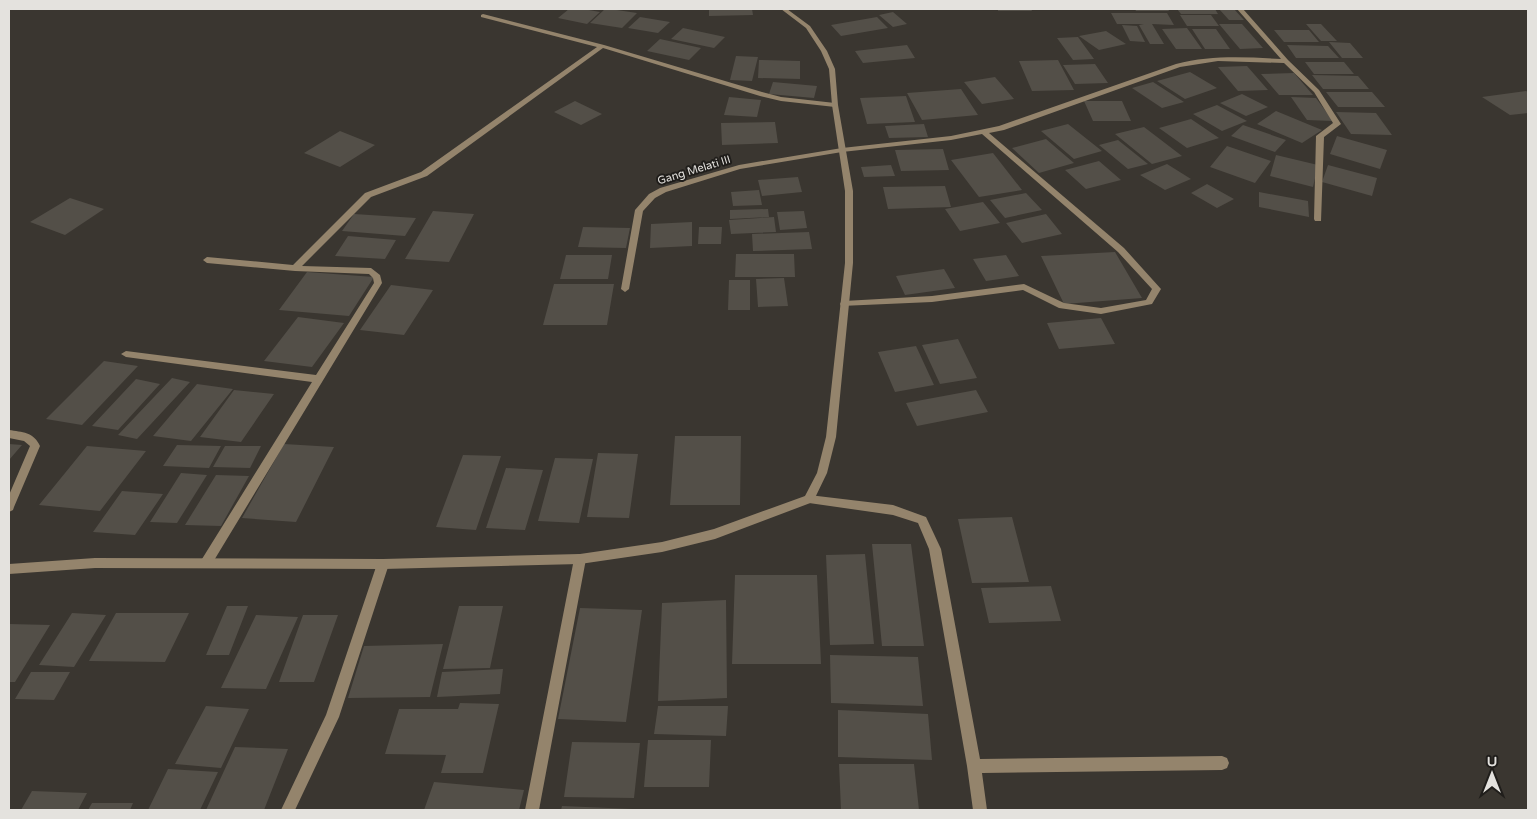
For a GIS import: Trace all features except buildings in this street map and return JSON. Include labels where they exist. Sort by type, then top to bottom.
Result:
[{"type":"street","points":[[784,9],[808,27],[824,51],[832,70],[835,105],[849,191],[849,263],[831,438],[822,473],[809,499]]},
{"type":"street","points":[[1240,9],[1286,62],[1317,91],[1337,124],[1320,136],[1318,219]]},
{"type":"street","points":[[483,16],[602,46],[760,94],[781,99],[835,105]]},
{"type":"street","points":[[295,268],[368,195],[424,174],[602,46]]},
{"type":"street","name":"Gang Melati III","points":[[625,289],[639,210],[652,196],[686,182],[739,168],[842,150],[951,138],[1001,128],[1178,65],[1197,60],[1220,59],[1286,62]]},
{"type":"street","points":[[844,304],[932,299],[1024,287],[1062,306],[1101,312],[1149,302],[1157,289],[1120,250],[983,131]]},
{"type":"street","points":[[206,563],[375,290],[377,277],[371,271],[295,268],[207,260]]},
{"type":"street","points":[[126,354],[320,379]]},
{"type":"street","points":[[9,434],[29,438],[34,441],[35,446],[9,507]]},
{"type":"street","points":[[9,569],[95,563],[383,564],[580,559],[662,547],[715,534],[809,499],[893,510],[922,520],[935,548],[974,766],[980,810]]},
{"type":"street","points":[[532,810],[580,559]]},
{"type":"street","points":[[288,810],[332,717],[383,564]]},
{"type":"street","points":[[974,766],[1222,762]]}]
